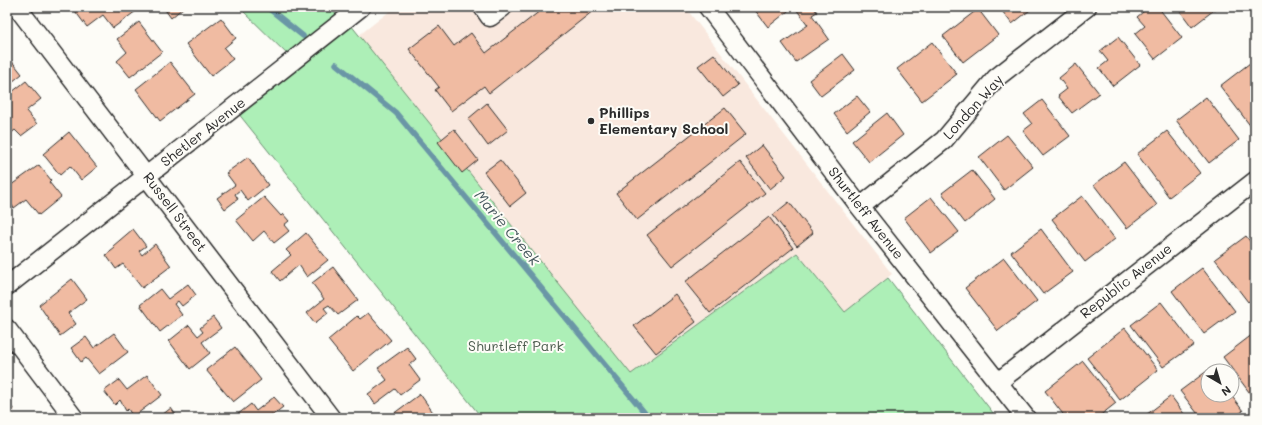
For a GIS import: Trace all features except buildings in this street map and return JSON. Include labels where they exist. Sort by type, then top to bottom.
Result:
[{"type":"street","name":"Russell Street","points":[[17,7],[331,418]]},
{"type":"street","name":"Shetler Avenue","points":[[7,286],[361,7]]},
{"type":"street","points":[[483,7],[490,17],[503,7]]},
{"type":"street","name":"Shurtleff Avenue","points":[[708,7],[860,208],[1026,418]]},
{"type":"street","name":"London Way","points":[[860,208],[944,140],[996,78],[1085,8]]},
{"type":"street","name":"Republic Avenue","points":[[998,382],[1255,181]]},
{"type":"street","points":[[7,329],[74,418]]},
{"type":"shaded area","name":"Phillips Elementary School","points":[[395,7],[685,7],[892,274],[845,312],[797,253],[631,375],[344,47]]},
{"type":"green space","name":"Shurtleff Park","points":[[239,7],[324,7],[346,19],[631,374],[797,253],[845,312],[888,278],[997,418],[482,418],[234,108],[293,60]]},
{"type":"waterway","name":"Marie Creek","points":[[267,7],[303,36]]},
{"type":"waterway","name":"Marie Creek","points":[[336,64],[396,113],[649,418]]},
{"type":"place","name":"Phillips Elementary School","points":[[591,121]]}]
